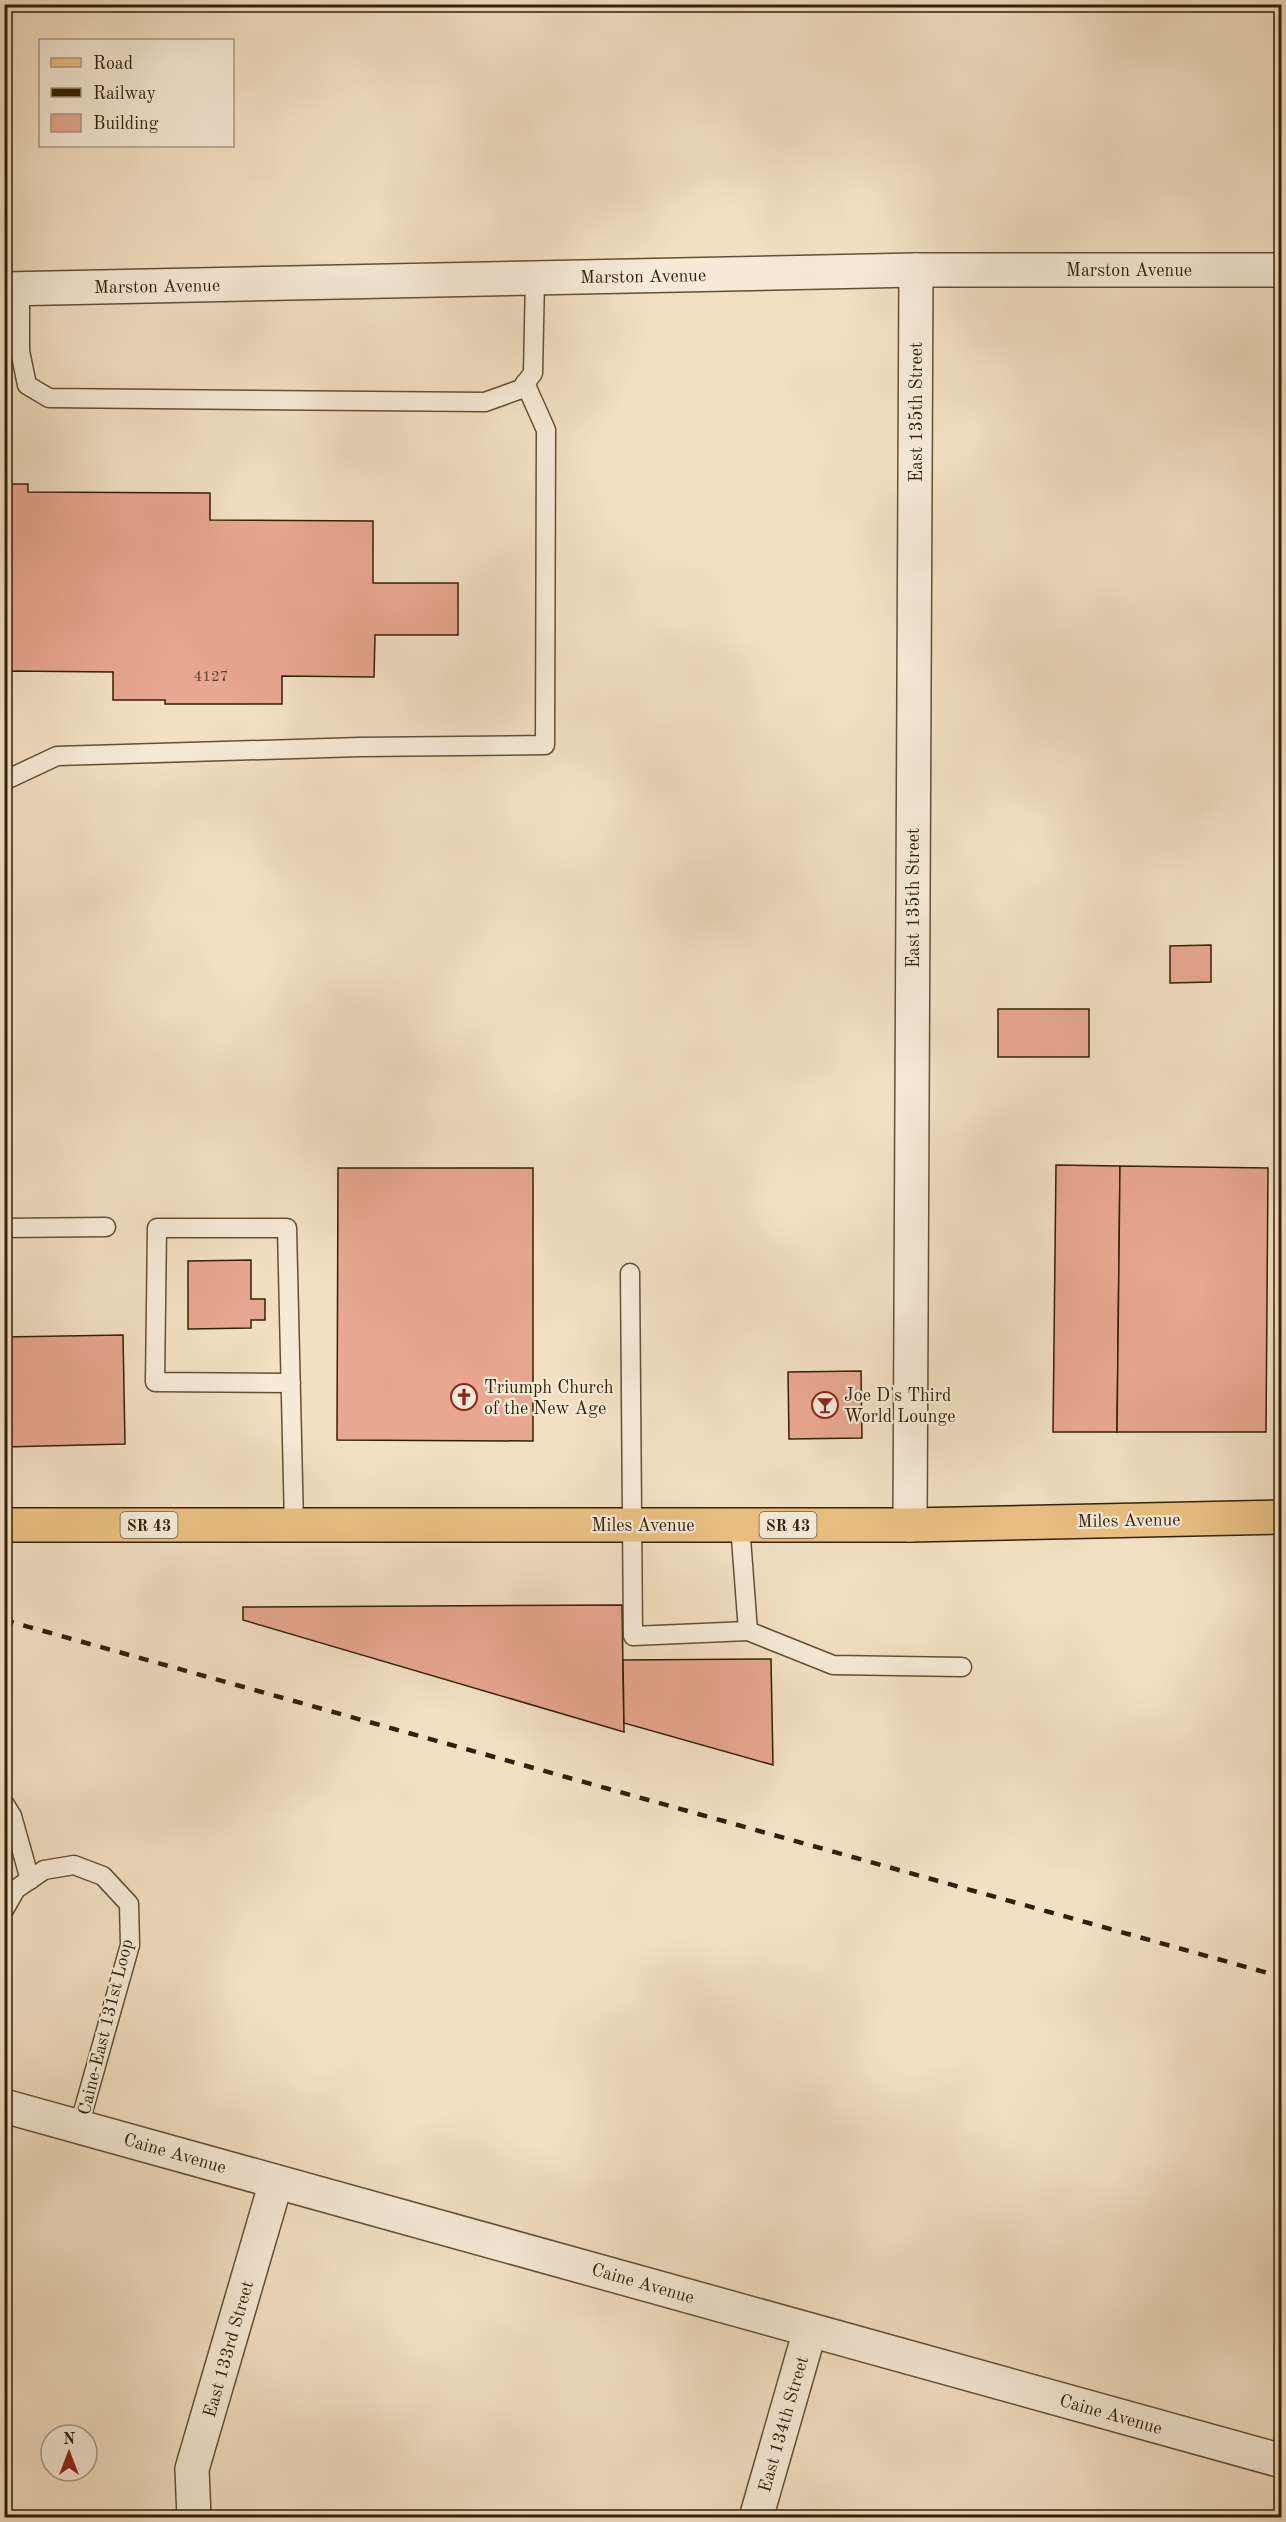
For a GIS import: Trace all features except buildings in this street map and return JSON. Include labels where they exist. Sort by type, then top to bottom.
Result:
[{"type":"main road","name":"Miles Avenue","points":[[4,1525],[910,1525],[1281,1517]]},
{"type":"street","name":"Marston Avenue","points":[[12,288],[916,270],[1281,270]]},
{"type":"street","name":"East 135th Street","points":[[910,1525],[916,270]]},
{"type":"street","name":"Caine Avenue","points":[[4,2106],[1281,2461]]},
{"type":"street","name":"East 133rd Street","points":[[194,2517],[192,2469],[276,2182]]},
{"type":"street","name":"East 134th Street","points":[[756,2517],[810,2330]]},
{"type":"lane","points":[[12,288],[27,385],[49,398],[485,402],[521,389],[533,373],[535,278]]},
{"type":"lane","points":[[4,778],[10,778],[57,756],[360,747],[544,745],[546,430],[525,383]]},
{"type":"lane","points":[[4,1228],[106,1227]]},
{"type":"lane","points":[[291,1383],[155,1382],[157,1228],[287,1228],[291,1383],[294,1525]]},
{"type":"lane","points":[[630,1273],[633,1636],[748,1631],[833,1665],[962,1667]]},
{"type":"lane","points":[[740,1525],[748,1631]]},
{"type":"lane","points":[[4,1803],[12,1816],[30,1880]]},
{"type":"lane","name":"Caine-East 131st Loop","points":[[4,1910],[16,1889],[44,1870],[74,1864],[103,1876],[129,1905],[130,1945],[79,2126]]},
{"type":"railway","points":[[4,1620],[1282,1977]]},
{"type":"place","name":"Triumph Church of the New Age","points":[[464,1397]]},
{"type":"place","name":"Joe D's Third World Lounge","points":[[825,1405]]}]
